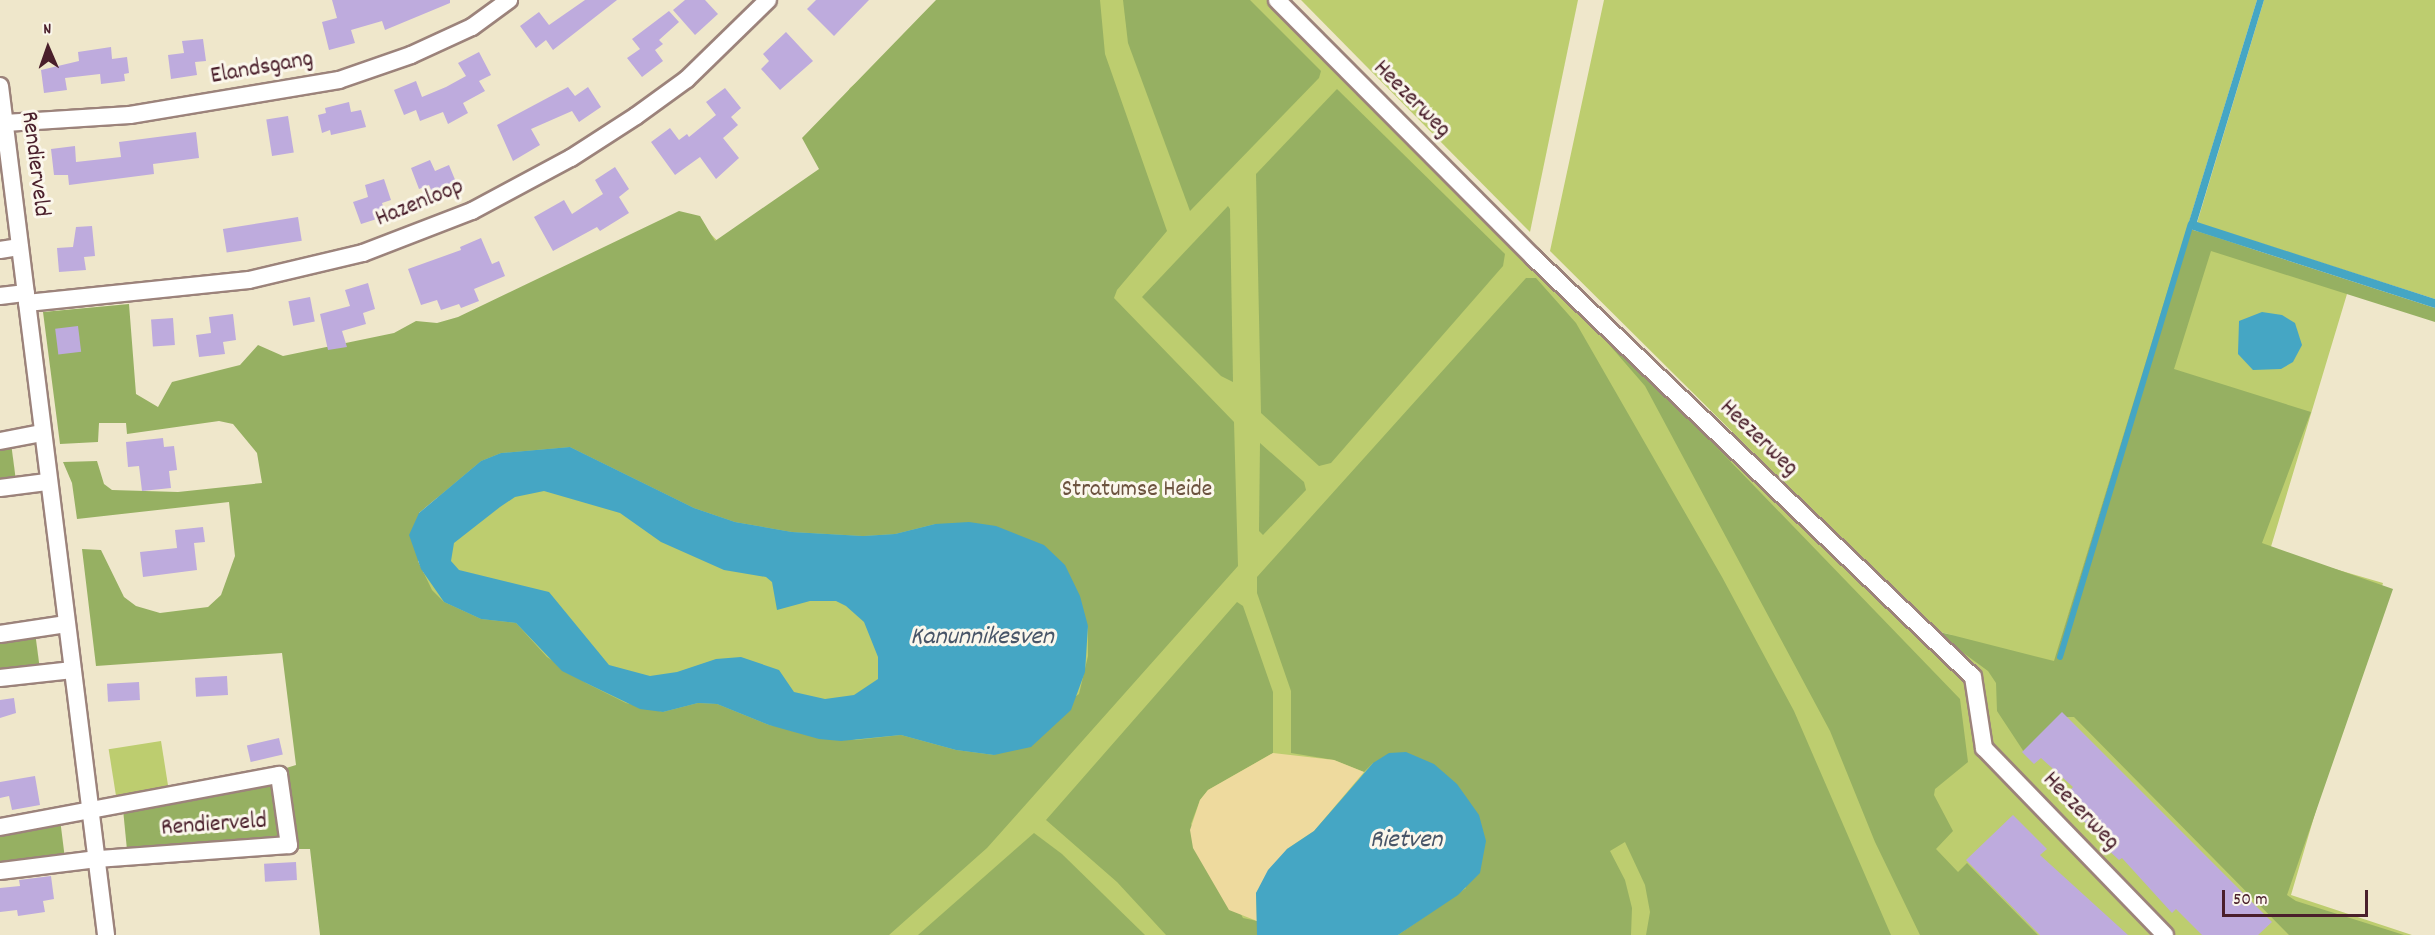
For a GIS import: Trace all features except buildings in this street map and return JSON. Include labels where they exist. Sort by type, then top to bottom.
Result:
[{"type":"street","name":"Elandsgang","points":[[5,123],[130,115],[339,80],[411,55],[472,27],[509,0]]},
{"type":"street","name":"Hazenloop","points":[[27,298],[249,280],[363,253],[472,211],[571,158],[687,80],[768,0]]},
{"type":"street","name":"Heezerweg","points":[[1277,0],[1533,257],[1973,677],[1984,748],[2165,935]]},
{"type":"street","name":"Rendierveld","points":[[0,89],[27,298],[47,482],[106,935]]},
{"type":"street","name":"Rendierveld","points":[[0,250],[20,248]]},
{"type":"street","points":[[0,296],[27,298]]},
{"type":"street","points":[[0,441],[42,433]]},
{"type":"street","points":[[0,488],[47,482]]},
{"type":"street","points":[[0,634],[66,624]]},
{"type":"street","points":[[0,678],[73,670]]},
{"type":"street","name":"Rendierveld","points":[[0,827],[279,775],[288,845],[97,858],[0,871]]},
{"type":"green space","points":[[936,0],[1100,0],[1105,54],[1167,231],[1117,290],[1114,298],[1234,422],[1238,566],[987,848],[889,935],[320,935],[310,849],[294,849],[283,769],[296,765],[282,653],[96,666],[82,549],[101,550],[124,597],[136,606],[160,613],[208,607],[221,595],[235,556],[229,502],[77,519],[72,483],[63,462],[97,461],[104,484],[112,490],[178,492],[262,483],[257,453],[233,424],[219,421],[127,434],[126,423],[99,423],[98,442],[60,444],[43,312],[129,304],[136,394],[158,407],[172,382],[240,365],[258,345],[283,356],[394,333],[416,321],[437,323],[458,317],[679,211],[700,216],[715,241],[819,169],[802,138]],"holes":[[[570,447],[694,508],[735,522],[792,532],[863,536],[895,534],[935,524],[1088,626],[1088,656],[1079,694],[994,755],[956,750],[901,735],[856,740],[769,725],[717,704],[698,703],[663,712],[626,703],[586,683],[547,657],[516,623],[481,619],[444,602],[432,590],[418,561],[419,513],[481,461],[501,453]]]},
{"type":"green space","name":"Stratumse Heide","points":[[956,0],[1270,0],[1916,630],[1952,635],[1932,630],[1550,251],[1604,0],[2257,0],[2057,653],[2198,230],[2350,284],[2270,550],[2383,583],[2291,895],[2412,935],[358,935],[466,339],[704,227],[731,255],[820,181],[821,138],[850,88]]},
{"type":"green space","points":[[1123,0],[1250,0],[1321,71],[1319,78],[1190,211],[1128,43]]},
{"type":"green space","points":[[1301,0],[1578,0],[1530,232],[1431,132]]},
{"type":"green space","points":[[2264,0],[2435,0],[2435,299],[2197,223]]},
{"type":"green space","points":[[1337,89],[1505,254],[1503,266],[1331,463],[1319,466],[1261,413],[1256,174]]},
{"type":"green space","points":[[1228,206],[1230,209],[1233,382],[1221,376],[1142,297]]},
{"type":"green space","points":[[2187,228],[2435,308],[2435,322],[2211,251],[2174,369],[2311,412],[2262,543],[2393,589],[2287,895],[2296,901],[2404,935],[2289,935],[2074,717],[2064,717],[2024,752],[1997,711],[1996,683],[1988,671],[1932,630],[2054,661]]},
{"type":"green space","points":[[1533,257],[1960,699],[1968,762],[1935,789],[1934,795],[1953,831],[1936,849],[1958,872],[1967,863],[2038,935],[1920,935],[1875,842],[1830,731],[1645,386]]},
{"type":"green space","points":[[1526,278],[1536,278],[1576,323],[1722,577],[1794,711],[1891,935],[1646,935],[1650,912],[1645,885],[1625,842],[1610,851],[1625,880],[1632,908],[1631,935],[1398,935],[1466,888],[1373,763],[1364,772],[1334,760],[1291,753],[1291,691],[1257,593],[1257,577]]},
{"type":"green space","points":[[11,443],[16,481],[0,484],[0,445]]},
{"type":"green space","points":[[1260,443],[1304,482],[1306,490],[1263,535],[1259,531]]},
{"type":"green space","points":[[1237,602],[1243,606],[1273,692],[1273,753],[1208,790],[1200,800],[1191,824],[1243,918],[1257,921],[1257,935],[1166,935],[1117,882],[1046,820]]},
{"type":"green space","points":[[35,632],[40,670],[0,675],[0,638]]},
{"type":"green space","points":[[161,741],[168,787],[116,796],[109,749]]},
{"type":"green space","points":[[272,780],[282,838],[127,850],[123,809]]},
{"type":"green space","points":[[60,819],[65,859],[0,866],[0,830]]},
{"type":"green space","points":[[1034,833],[1062,854],[1145,935],[918,935]]},
{"type":"sand","points":[[1273,753],[1334,760],[1364,772],[1314,831],[1287,849],[1256,893],[1257,921],[1229,910],[1193,848],[1190,830],[1200,800],[1208,790]]},
{"type":"water","points":[[2257,0],[2264,0],[2197,222],[2435,299],[2435,308],[2187,228]]},
{"type":"water","points":[[2262,312],[2282,315],[2295,323],[2302,345],[2293,362],[2281,369],[2253,370],[2238,354],[2239,321]]},
{"type":"water","name":"Kanunnikesven","points":[[570,447],[694,508],[735,522],[792,532],[863,536],[895,534],[935,524],[969,522],[996,526],[1044,545],[1065,565],[1080,596],[1088,626],[1085,672],[1071,710],[1031,747],[994,755],[956,750],[901,735],[841,741],[819,739],[769,725],[717,704],[698,703],[663,712],[640,709],[562,671],[516,623],[481,619],[444,602],[421,569],[409,535],[419,513],[481,461],[501,453]],"holes":[[[544,491],[620,513],[661,542],[724,570],[766,577],[772,582],[777,610],[810,601],[836,601],[846,606],[864,622],[878,657],[878,679],[854,695],[825,699],[794,692],[779,670],[741,657],[716,659],[677,672],[650,676],[609,665],[549,592],[459,570],[451,561],[454,543],[515,497]]]},
{"type":"water","name":"Rietven","points":[[1406,752],[1434,764],[1457,784],[1479,815],[1486,841],[1480,873],[1458,895],[1398,935],[1257,935],[1256,893],[1268,870],[1287,849],[1314,831],[1373,763],[1389,753]]},
{"type":"waterway","points":[[2060,657],[2191,224]]}]
